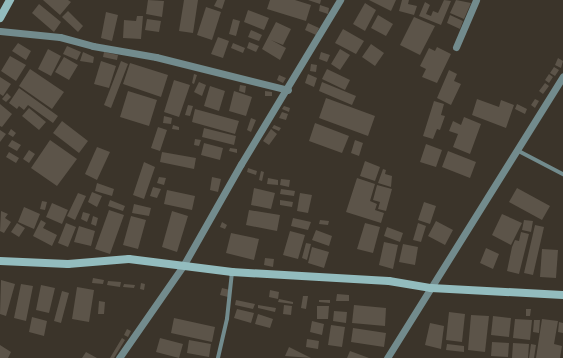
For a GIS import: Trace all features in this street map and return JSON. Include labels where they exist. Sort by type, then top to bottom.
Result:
[{"type":"street","points":[[0,18],[10,0]]},
{"type":"street","points":[[119,358],[183,266],[240,164],[288,90],[340,0]]},
{"type":"street","points":[[456,47],[476,0]]},
{"type":"street","points":[[0,31],[60,37],[93,46],[156,57],[288,90]]},
{"type":"street","points":[[387,358],[563,76]]},
{"type":"street","points":[[0,261],[68,264],[129,259],[232,272],[389,281],[431,288],[563,295]]},
{"type":"lane","points":[[516,150],[563,174]]},
{"type":"lane","points":[[218,358],[227,319],[232,272]]},
{"type":"building","points":[[43,0],[68,0],[71,2],[60,15]]},
{"type":"building","points":[[148,0],[164,1],[162,17],[146,14]]},
{"type":"building","points":[[184,0],[198,0],[193,33],[179,31]]},
{"type":"building","points":[[217,0],[225,0],[222,9],[214,6]]},
{"type":"building","points":[[270,0],[295,0],[311,5],[306,21],[267,9]]},
{"type":"building","points":[[308,0],[321,0],[320,4]]},
{"type":"building","points":[[369,0],[396,0],[391,11]]},
{"type":"building","points":[[402,0],[409,0],[408,4],[417,6],[414,15],[399,11]]},
{"type":"building","points":[[444,0],[451,1],[441,25],[419,16],[425,2],[430,5],[426,14],[431,16],[433,11],[438,13]]},
{"type":"building","points":[[456,0],[471,3],[464,19],[450,13]]},
{"type":"building","points":[[365,3],[376,10],[365,31],[353,24]]},
{"type":"building","points":[[39,4],[61,22],[54,32],[32,13]]},
{"type":"building","points":[[320,5],[329,8],[328,14],[319,11]]},
{"type":"building","points":[[206,7],[221,12],[212,40],[197,35]]},
{"type":"building","points":[[248,10],[269,18],[264,30],[244,22]]},
{"type":"building","points":[[68,11],[83,26],[78,32],[62,17]]},
{"type":"building","points":[[106,12],[118,15],[112,41],[101,38]]},
{"type":"building","points":[[378,15],[393,24],[386,36],[371,28]]},
{"type":"building","points":[[450,15],[463,21],[460,29],[447,23]]},
{"type":"building","points":[[137,16],[143,16],[141,39],[123,38],[124,20],[136,21]]},
{"type":"building","points":[[414,17],[435,26],[420,55],[400,45]]},
{"type":"building","points":[[147,19],[161,21],[159,32],[145,30]]},
{"type":"building","points":[[233,19],[240,21],[236,36],[229,34]]},
{"type":"building","points":[[276,22],[291,29],[283,45],[271,40],[286,48],[280,60],[262,49]]},
{"type":"building","points":[[308,23],[319,28],[316,35],[305,30]]},
{"type":"building","points":[[343,29],[364,41],[356,54],[335,43]]},
{"type":"building","points":[[251,30],[262,35],[259,41],[248,37]]},
{"type":"building","points":[[218,37],[229,41],[223,58],[211,54]]},
{"type":"building","points":[[249,42],[259,46],[256,52],[247,48]]},
{"type":"building","points":[[18,43],[31,51],[26,60],[12,51]]},
{"type":"building","points":[[233,43],[245,48],[243,53],[231,48]]},
{"type":"building","points":[[371,44],[384,53],[375,66],[362,57]]},
{"type":"building","points":[[67,46],[81,52],[77,60],[63,54]]},
{"type":"building","points":[[437,47],[451,54],[437,83],[422,77],[426,69],[420,66],[429,48],[435,51]]},
{"type":"building","points":[[48,49],[61,56],[51,76],[38,69]]},
{"type":"building","points":[[340,49],[350,55],[340,70],[331,64]]},
{"type":"building","points":[[83,52],[94,57],[93,63],[80,61]]},
{"type":"building","points":[[104,52],[118,55],[117,60],[103,57]]},
{"type":"building","points":[[321,52],[330,55],[327,62],[319,59]]},
{"type":"building","points":[[10,56],[26,65],[16,81],[1,71]]},
{"type":"building","points":[[64,57],[78,65],[69,80],[55,72]]},
{"type":"building","points":[[558,58],[563,61],[561,68],[555,65]]},
{"type":"building","points":[[101,61],[116,66],[109,88],[94,84]]},
{"type":"building","points":[[121,61],[128,64],[111,108],[104,105]]},
{"type":"building","points":[[130,63],[168,75],[161,97],[123,84]]},
{"type":"building","points":[[311,64],[317,65],[316,72],[310,71]]},
{"type":"building","points":[[554,67],[559,70],[555,76],[550,73]]},
{"type":"building","points":[[30,69],[64,92],[52,109],[19,86]]},
{"type":"building","points":[[327,69],[350,80],[345,90],[322,79]]},
{"type":"building","points":[[449,70],[457,74],[454,81],[461,84],[451,105],[437,98]]},
{"type":"building","points":[[194,74],[197,75],[194,84],[192,83]]},
{"type":"building","points":[[308,74],[317,78],[314,87],[305,83]]},
{"type":"building","points":[[549,74],[553,77],[549,83],[545,80]]},
{"type":"building","points":[[279,75],[286,78],[283,83],[277,80]]},
{"type":"building","points":[[0,77],[11,84],[3,96],[0,94]]},
{"type":"building","points":[[174,80],[190,85],[179,117],[164,112]]},
{"type":"building","points":[[199,82],[206,85],[202,96],[194,92]]},
{"type":"building","points":[[322,82],[356,96],[352,105],[319,91]]},
{"type":"building","points":[[545,83],[549,86],[543,94],[539,91]]},
{"type":"building","points":[[240,85],[246,86],[245,93],[239,91]]},
{"type":"building","points":[[210,86],[225,91],[219,111],[204,106]]},
{"type":"building","points":[[19,88],[58,116],[53,123],[28,105],[24,110],[19,106],[17,109],[9,103]]},
{"type":"building","points":[[128,91],[157,100],[149,126],[120,117]]},
{"type":"building","points":[[234,91],[252,97],[246,116],[229,111]]},
{"type":"building","points":[[265,91],[272,92],[272,96],[265,96]]},
{"type":"building","points":[[7,93],[11,97],[6,102],[2,99]]},
{"type":"building","points":[[326,98],[375,116],[368,136],[319,118]]},
{"type":"building","points":[[477,99],[499,107],[501,100],[514,105],[506,128],[472,115]]},
{"type":"building","points":[[535,99],[539,101],[535,108],[531,105]]},
{"type":"building","points":[[434,101],[444,104],[441,115],[445,116],[440,130],[437,129],[433,139],[423,136]]},
{"type":"building","points":[[0,104],[12,114],[2,127],[0,126]]},
{"type":"building","points":[[517,104],[527,109],[525,114],[515,109]]},
{"type":"building","points":[[188,105],[193,106],[190,116],[185,115]]},
{"type":"building","points":[[284,106],[290,108],[289,112],[282,109]]},
{"type":"building","points":[[29,108],[46,122],[39,130],[22,116]]},
{"type":"building","points":[[195,109],[239,121],[235,134],[192,122]]},
{"type":"building","points":[[282,112],[288,114],[286,120],[279,118]]},
{"type":"building","points":[[164,116],[172,118],[171,124],[163,123]]},
{"type":"building","points":[[464,117],[481,124],[470,154],[453,147],[458,134],[449,131],[453,121],[461,125]]},
{"type":"building","points":[[251,118],[256,120],[251,132],[247,130]]},
{"type":"building","points":[[62,121],[88,141],[79,153],[53,133]]},
{"type":"building","points":[[315,123],[349,136],[342,153],[309,141]]},
{"type":"building","points":[[173,125],[179,127],[179,130],[172,129]]},
{"type":"building","points":[[274,125],[281,128],[279,131],[272,128]]},
{"type":"building","points":[[158,127],[167,130],[160,151],[151,148]]},
{"type":"building","points":[[204,128],[236,136],[234,145],[202,137]]},
{"type":"building","points":[[11,129],[16,133],[13,137],[8,134]]},
{"type":"building","points":[[271,129],[277,134],[269,145],[263,141]]},
{"type":"building","points":[[0,130],[6,134],[0,142]]},
{"type":"building","points":[[195,139],[201,140],[199,146],[194,145]]},
{"type":"building","points":[[12,140],[21,145],[17,151],[8,146]]},
{"type":"building","points":[[50,140],[77,159],[57,186],[31,168]]},
{"type":"building","points":[[355,140],[363,143],[359,156],[351,153]]},
{"type":"building","points":[[204,143],[223,148],[220,160],[201,155]]},
{"type":"building","points":[[426,144],[442,150],[436,167],[420,162]]},
{"type":"building","points":[[97,147],[110,152],[97,180],[85,174]]},
{"type":"building","points":[[230,148],[237,149],[237,153],[229,151]]},
{"type":"building","points":[[29,150],[35,154],[29,163],[23,159]]},
{"type":"building","points":[[448,151],[476,162],[470,178],[442,167]]},
{"type":"building","points":[[9,152],[19,158],[16,163],[6,157]]},
{"type":"building","points":[[162,152],[196,158],[194,169],[160,162]]},
{"type":"building","points":[[365,161],[380,167],[375,181],[360,176]]},
{"type":"building","points":[[144,162],[155,167],[144,199],[133,195]]},
{"type":"building","points":[[248,168],[257,171],[256,175],[247,172]]},
{"type":"building","points":[[383,169],[386,170],[385,174],[392,176],[391,187],[378,183]]},
{"type":"building","points":[[261,171],[264,172],[262,181],[259,180]]},
{"type":"building","points":[[159,177],[166,178],[164,185],[157,183]]},
{"type":"building","points":[[212,177],[221,179],[218,192],[210,190]]},
{"type":"building","points":[[268,178],[278,180],[278,185],[267,184]]},
{"type":"building","points":[[357,178],[375,184],[370,201],[377,204],[375,210],[384,213],[381,223],[346,212]]},
{"type":"building","points":[[281,179],[290,180],[289,187],[280,185]]},
{"type":"building","points":[[97,183],[114,189],[112,196],[95,191]]},
{"type":"building","points":[[377,185],[392,189],[386,211],[378,209],[380,202],[373,200]]},
{"type":"building","points":[[153,187],[161,189],[157,198],[150,196]]},
{"type":"building","points":[[254,188],[275,193],[271,209],[251,205]]},
{"type":"building","points":[[517,188],[550,206],[542,220],[509,202]]},
{"type":"building","points":[[281,189],[295,191],[294,196],[280,194]]},
{"type":"building","points":[[167,190],[195,196],[192,210],[164,204]]},
{"type":"building","points":[[92,192],[102,196],[97,207],[88,202]]},
{"type":"building","points":[[78,193],[86,196],[75,220],[67,216]]},
{"type":"building","points":[[300,193],[312,195],[308,213],[297,211]]},
{"type":"building","points":[[110,200],[125,206],[123,211],[108,206]]},
{"type":"building","points":[[280,200],[293,202],[292,207],[280,205]]},
{"type":"building","points":[[42,201],[47,202],[45,210],[40,209]]},
{"type":"building","points":[[424,202],[436,206],[430,224],[418,220]]},
{"type":"building","points":[[52,203],[68,210],[62,224],[46,217]]},
{"type":"building","points":[[134,204],[151,208],[149,216],[132,213]]},
{"type":"building","points":[[24,207],[40,214],[34,229],[18,222]]},
{"type":"building","points":[[109,210],[124,215],[110,254],[95,249]]},
{"type":"building","points":[[249,210],[280,215],[277,231],[246,225]]},
{"type":"building","points":[[1,211],[8,214],[5,218],[11,222],[4,233],[0,231]]},
{"type":"building","points":[[172,211],[188,216],[177,252],[162,247]]},
{"type":"building","points":[[83,212],[90,214],[87,222],[81,219]]},
{"type":"building","points":[[502,214],[522,223],[511,245],[492,235]]},
{"type":"building","points":[[93,216],[98,218],[96,226],[91,224]]},
{"type":"building","points":[[131,216],[146,220],[138,249],[123,245]]},
{"type":"building","points":[[293,218],[311,222],[308,230],[291,226]]},
{"type":"building","points":[[41,220],[46,223],[43,228],[57,235],[52,246],[33,236]]},
{"type":"building","points":[[320,220],[329,221],[328,225],[319,224]]},
{"type":"building","points":[[524,220],[533,221],[531,232],[522,230]]},
{"type":"building","points":[[436,221],[453,230],[445,245],[428,236]]},
{"type":"building","points":[[222,222],[227,225],[225,229],[220,227]]},
{"type":"building","points":[[17,223],[25,228],[19,237],[11,232]]},
{"type":"building","points":[[66,223],[76,227],[68,247],[58,243]]},
{"type":"building","points":[[365,223],[380,227],[373,253],[357,249]]},
{"type":"building","points":[[418,223],[426,226],[421,242],[413,240]]},
{"type":"building","points":[[535,225],[544,227],[533,275],[524,273]]},
{"type":"building","points":[[79,226],[95,231],[91,246],[74,242]]},
{"type":"building","points":[[387,227],[403,233],[400,242],[384,236]]},
{"type":"building","points":[[316,230],[332,236],[329,246],[312,240]]},
{"type":"building","points":[[290,231],[305,235],[298,259],[283,255]]},
{"type":"building","points":[[521,232],[529,234],[519,274],[507,271],[512,247],[515,240],[519,241]]},
{"type":"building","points":[[231,233],[259,239],[254,260],[226,253]]},
{"type":"building","points":[[384,242],[398,245],[393,269],[379,265]]},
{"type":"building","points":[[306,243],[311,244],[307,260],[302,258]]},
{"type":"building","points":[[403,244],[418,247],[415,265],[399,262]]},
{"type":"building","points":[[312,247],[329,252],[324,268],[308,263]]},
{"type":"building","points":[[486,248],[499,254],[493,269],[480,263]]},
{"type":"building","points":[[542,249],[558,250],[556,278],[540,277]]},
{"type":"building","points":[[265,258],[274,259],[273,267],[264,265]]},
{"type":"building","points":[[93,278],[104,280],[103,284],[92,283]]},
{"type":"building","points":[[1,280],[15,284],[6,316],[0,314]]},
{"type":"building","points":[[108,281],[121,282],[120,287],[107,285]]},
{"type":"building","points":[[141,283],[145,284],[144,290],[140,289]]},
{"type":"building","points":[[21,284],[33,286],[26,321],[14,318]]},
{"type":"building","points":[[124,284],[135,285],[134,288],[123,287]]},
{"type":"building","points":[[41,285],[55,288],[49,313],[36,310]]},
{"type":"building","points":[[77,287],[94,290],[89,322],[72,319]]},
{"type":"building","points":[[222,288],[230,290],[228,297],[220,295]]},
{"type":"building","points":[[270,290],[279,292],[278,299],[269,297]]},
{"type":"building","points":[[62,291],[69,293],[61,323],[54,321]]},
{"type":"building","points":[[337,294],[349,295],[349,301],[336,301]]},
{"type":"building","points":[[303,296],[308,296],[306,309],[301,308]]},
{"type":"building","points":[[279,299],[293,302],[293,304],[278,302]]},
{"type":"building","points":[[236,300],[255,304],[253,309],[235,305]]},
{"type":"building","points":[[319,300],[330,300],[330,303],[319,302]]},
{"type":"building","points":[[99,301],[105,302],[104,314],[98,314]]},
{"type":"building","points":[[258,305],[276,308],[275,312],[258,308]]},
{"type":"building","points":[[284,305],[292,306],[291,315],[283,314]]},
{"type":"building","points":[[354,305],[386,308],[385,326],[352,323]]},
{"type":"building","points":[[317,306],[329,306],[328,319],[317,319]]},
{"type":"building","points":[[237,309],[254,313],[251,323],[234,318]]},
{"type":"building","points":[[526,309],[531,309],[530,316],[526,316]]},
{"type":"building","points":[[334,311],[347,312],[346,323],[333,321]]},
{"type":"building","points":[[449,312],[465,314],[462,342],[446,340]]},
{"type":"building","points":[[258,314],[273,319],[270,328],[255,324]]},
{"type":"building","points":[[471,315],[489,316],[485,352],[468,350]]},
{"type":"building","points":[[493,316],[511,318],[509,337],[491,335]]},
{"type":"building","points":[[32,317],[47,321],[44,336],[29,332]]},
{"type":"building","points":[[174,318],[215,327],[212,342],[171,333]]},
{"type":"building","points":[[515,319],[532,320],[530,340],[513,338]]},
{"type":"building","points":[[542,319],[558,321],[554,344],[562,346],[560,358],[536,358]]},
{"type":"building","points":[[534,320],[540,320],[539,333],[533,332]]},
{"type":"building","points":[[312,321],[324,324],[322,335],[310,332]]},
{"type":"building","points":[[559,322],[563,323],[563,333],[558,332]]},
{"type":"building","points":[[430,323],[444,326],[441,349],[425,345]]},
{"type":"building","points":[[331,325],[345,327],[342,347],[328,345]]},
{"type":"building","points":[[353,328],[386,333],[384,347],[351,342]]},
{"type":"building","points":[[127,329],[131,331],[128,337],[124,335]]},
{"type":"building","points":[[122,338],[125,340],[114,358],[110,358]]},
{"type":"building","points":[[160,338],[183,344],[179,358],[156,352]]},
{"type":"building","points":[[307,339],[319,341],[318,349],[306,347]]},
{"type":"building","points":[[189,340],[211,344],[209,357],[187,353]]},
{"type":"building","points":[[492,342],[509,343],[508,357],[491,356]]},
{"type":"building","points":[[513,343],[529,344],[528,358],[512,358]]},
{"type":"building","points":[[447,344],[464,346],[464,352],[446,350]]},
{"type":"building","points":[[531,344],[536,345],[534,358],[529,358]]},
{"type":"building","points":[[0,345],[11,352],[8,358],[0,358]]},
{"type":"building","points":[[289,347],[311,358],[285,356]]},
{"type":"building","points":[[350,351],[369,358],[347,358]]},
{"type":"building","points":[[86,352],[97,358],[82,358]]}]
